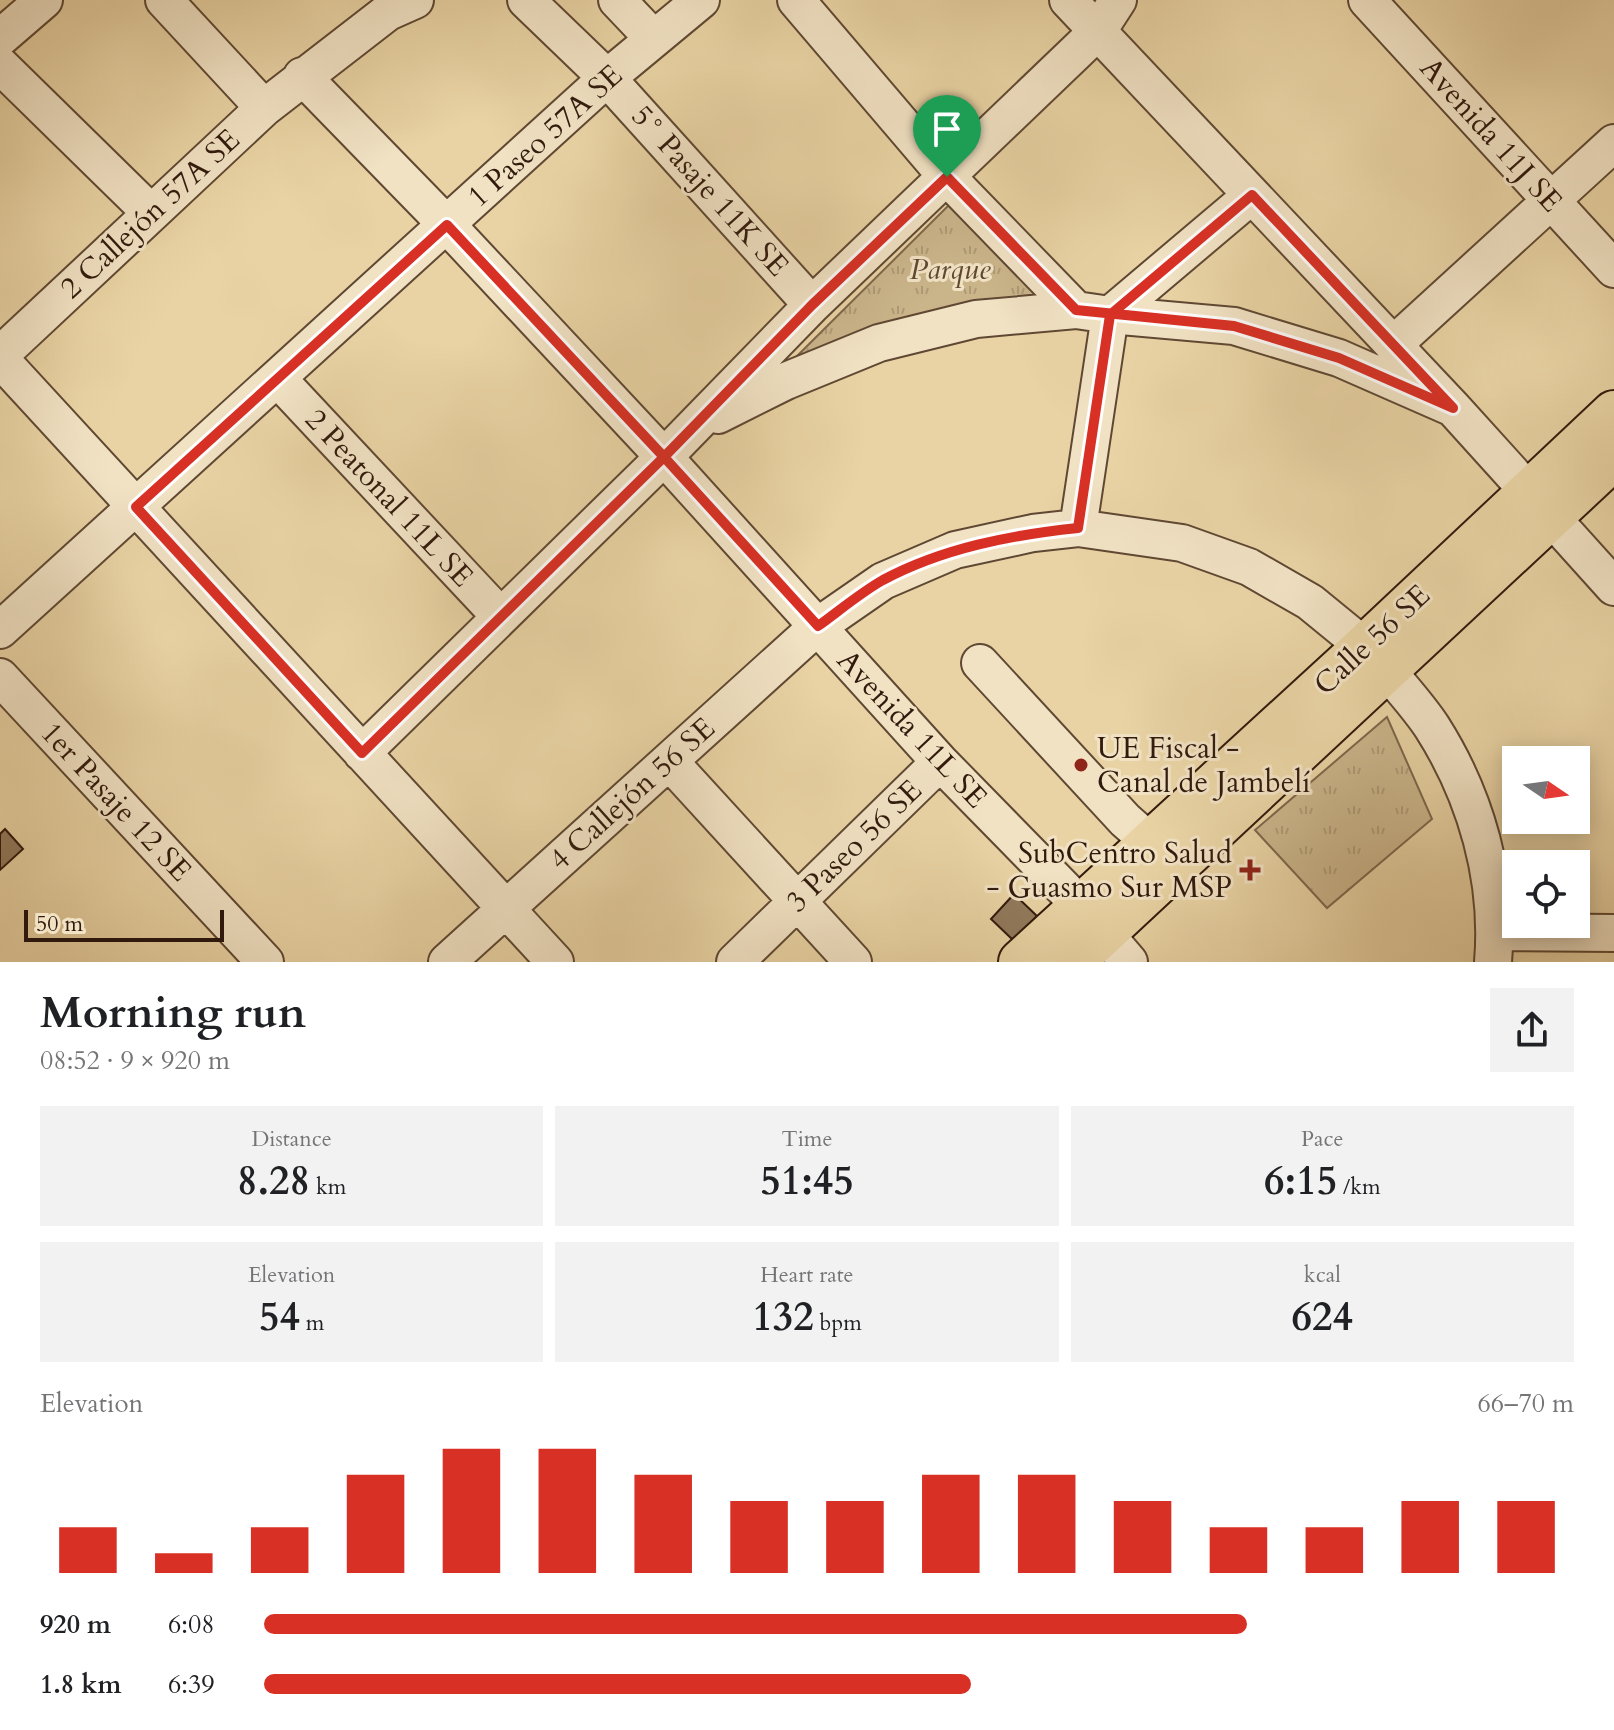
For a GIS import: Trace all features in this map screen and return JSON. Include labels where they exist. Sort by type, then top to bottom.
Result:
[{"type":"main road","name":"Calle 56 SE","points":[[1021,962],[1096,941],[1376,658],[1540,505],[1614,413]]},
{"type":"main road","name":"Calle 56 SE","points":[[1540,505],[1614,457]]},
{"type":"main road","name":"Calle 56 SE","points":[[1096,941],[1151,843],[1376,658]]},
{"type":"street","points":[[0,38],[44,0]]},
{"type":"street","points":[[164,0],[264,108]]},
{"type":"street","name":"2 Callejón 57A SE","points":[[0,357],[264,108],[388,12],[415,0]]},
{"type":"street","name":"5° Pasaje 11K SE","points":[[526,0],[607,78],[812,305]]},
{"type":"street","points":[[617,0],[654,39]]},
{"type":"street","name":"1 Paseo 57A SE","points":[[0,630],[607,78],[701,0]]},
{"type":"street","points":[[796,0],[947,177],[1093,312]]},
{"type":"street","points":[[1068,0],[1453,408],[1602,574],[1614,610]]},
{"type":"street","points":[[362,753],[664,457],[812,305],[1098,31],[1118,0]]},
{"type":"street","name":"Avenida 11J SE","points":[[1367,0],[1614,269]]},
{"type":"street","points":[[0,65],[151,213]]},
{"type":"street","name":"Avenida 11L SE","points":[[302,76],[447,225],[664,457],[940,762],[1096,941]]},
{"type":"street","points":[[1393,345],[1614,143]]},
{"type":"street","points":[[1078,528],[1093,312],[1252,195]]},
{"type":"street","points":[[690,430],[786,381],[879,343],[976,319],[1093,312],[1234,326],[1339,358],[1453,408]]},
{"type":"street","points":[[0,357],[555,962]]},
{"type":"street","name":"2 Peatonal 11L SE","points":[[278,379],[500,616]]},
{"type":"street","name":"4 Callejón 56 SE","points":[[447,962],[818,626],[883,581],[955,550],[1033,533],[1078,528],[1182,543],[1249,567],[1310,602],[1376,658],[1432,726],[1466,790],[1487,860],[1494,947]]},
{"type":"street","points":[[980,663],[1125,820],[1151,843]]},
{"type":"street","name":"1er Pasaje 12 SE","points":[[0,677],[265,962]]},
{"type":"street","points":[[669,761],[853,962]]},
{"type":"street","name":"3 Paseo 56 SE","points":[[735,962],[940,762]]},
{"type":"street","points":[[1494,947],[1614,933]]},
{"type":"green space","name":"Parque","points":[[951,203],[1048,305],[782,371]]},
{"type":"green space","points":[[1387,717],[1432,819],[1327,908],[1255,830]]},
{"type":"building","points":[[5,829],[23,849],[0,870],[0,834]]},
{"type":"building","points":[[1014,894],[1037,916],[1014,941],[991,919]]},
{"type":"place","name":"UE Fiscal - Canal de Jambelí","points":[[1081,765]]},
{"type":"place","name":"SubCentro Salud - Guasmo Sur MSP","points":[[1250,870]]},
{"type":"route","points":[[947,177],[812,305],[664,457],[447,225],[136,507],[362,753],[664,457],[818,626],[883,581],[955,550],[1033,533],[1078,528],[1110,315],[1252,195],[1453,408],[1339,358],[1234,326],[1110,315],[1076,310],[947,177]]}]
